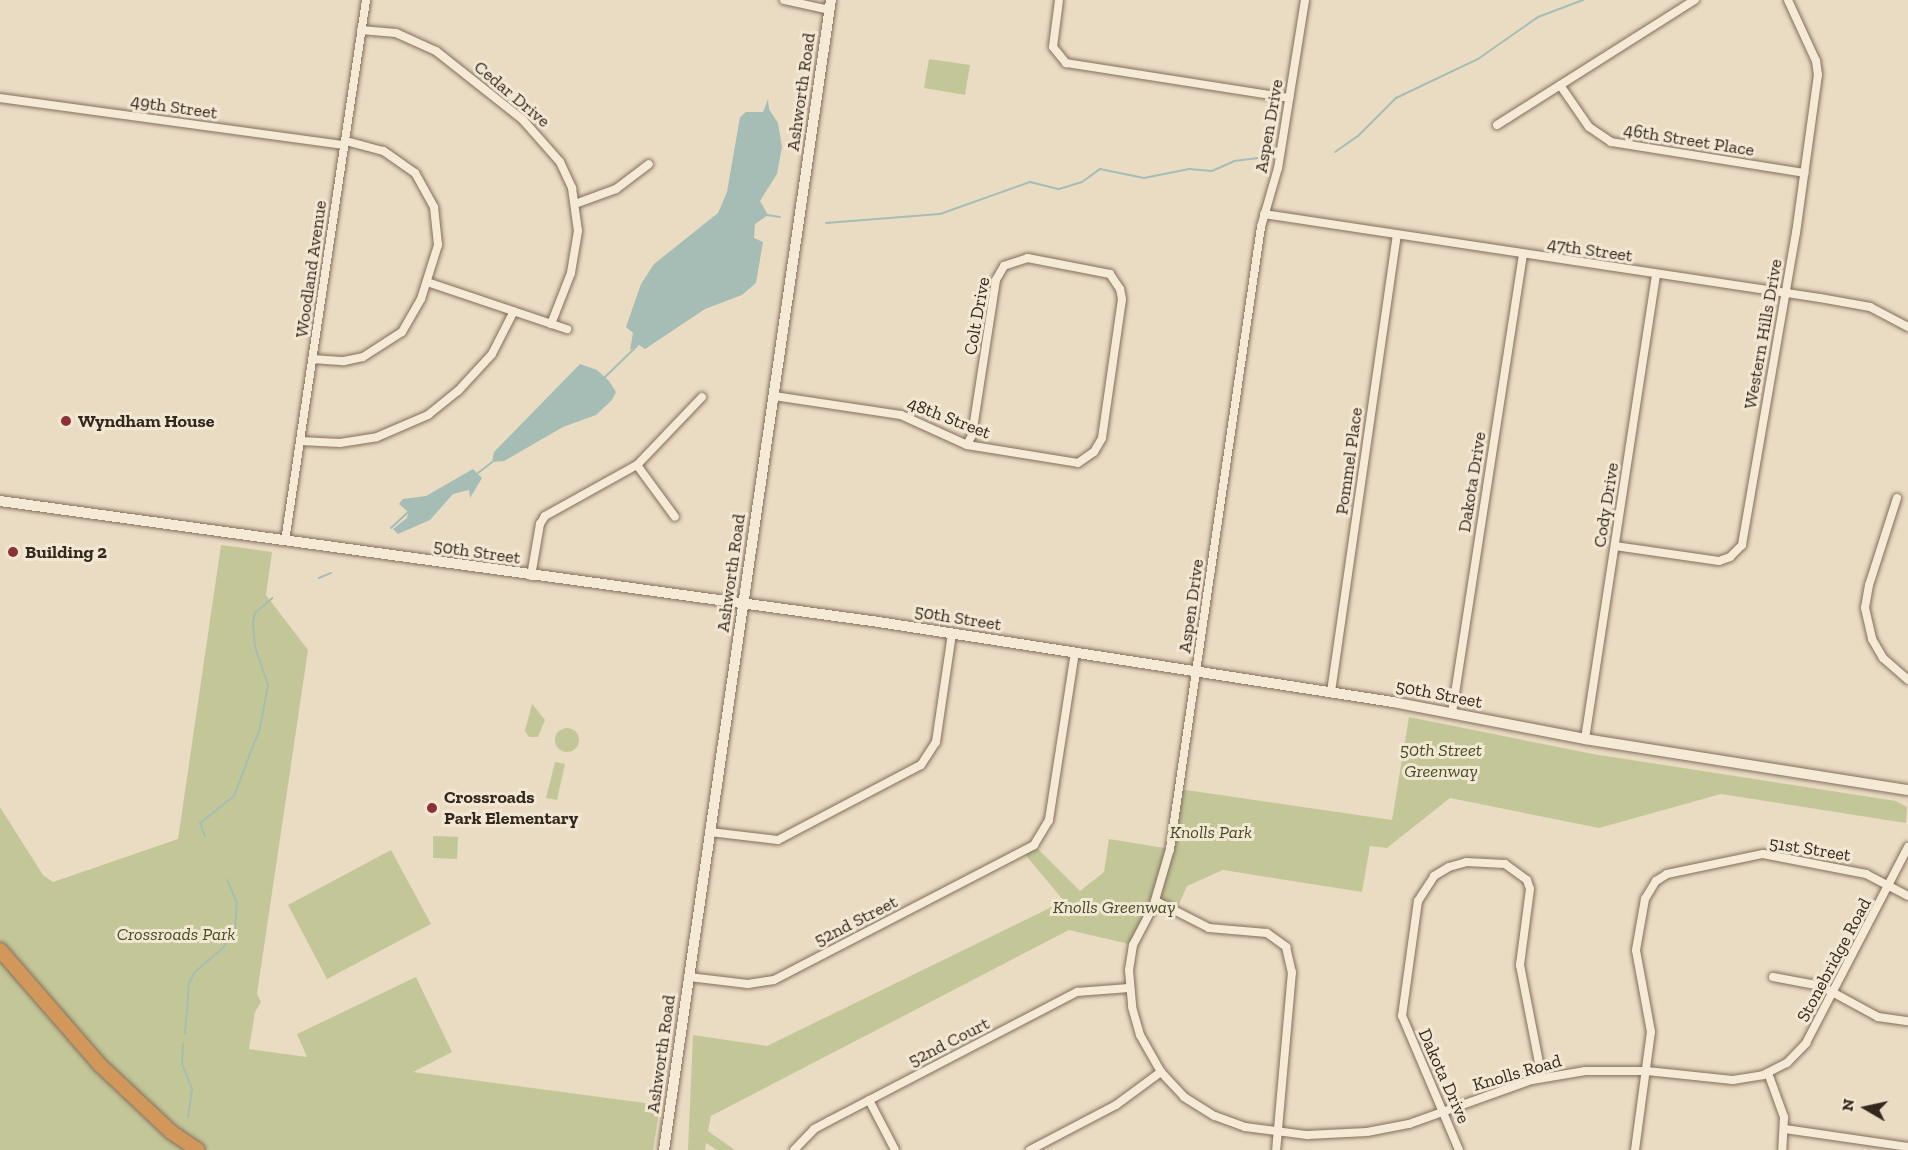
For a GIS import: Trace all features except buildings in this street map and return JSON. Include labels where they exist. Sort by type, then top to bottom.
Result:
[{"type":"highway","points":[[0,950],[100,1065],[171,1132],[198,1150]]},
{"type":"main road","name":"Ashworth Road","points":[[664,1150],[831,5]]},
{"type":"main road","name":"50th Street","points":[[0,501],[743,604],[1197,671],[1452,713],[1585,740],[1908,790]]},
{"type":"street","name":"Woodland Avenue","points":[[285,541],[366,0]]},
{"type":"street","points":[[784,0],[831,5]]},
{"type":"street","points":[[1059,0],[1053,47],[1057,56],[1066,63],[1289,98]]},
{"type":"street","name":"Aspen Drive","points":[[1277,1132],[1215,1116],[1184,1097],[1161,1072],[1140,1035],[1129,988],[1134,945],[1156,901],[1170,849],[1264,214],[1278,168],[1305,0]]},
{"type":"street","points":[[1497,125],[1695,0]]},
{"type":"street","name":"Western Hills Drive","points":[[1615,546],[1719,561],[1730,558],[1742,545],[1786,293],[1818,75],[1816,61],[1788,0]]},
{"type":"street","name":"Cedar Drive","points":[[361,30],[416,39],[436,51],[523,120],[560,162],[575,204],[575,258],[551,324]]},
{"type":"street","name":"46th Street Place","points":[[1560,85],[1589,127],[1611,142],[1805,173]]},
{"type":"street","name":"49th Street","points":[[0,98],[344,143],[383,151],[400,160],[426,189],[438,226],[438,245],[428,282],[413,316],[388,344],[363,357],[344,361],[312,359]]},
{"type":"street","points":[[575,204],[616,189],[649,164]]},
{"type":"street","name":"47th Street","points":[[1264,214],[1870,307],[1908,327]]},
{"type":"street","name":"Pommel Place","points":[[1331,692],[1397,235]]},
{"type":"street","name":"Dakota Drive","points":[[1452,713],[1523,255]]},
{"type":"street","name":"Colt Drive","points":[[967,445],[972,435],[996,280],[1004,266],[1028,258],[1110,274],[1120,289],[1122,299],[1102,438],[1094,452],[1078,463]]},
{"type":"street","name":"Cody Drive","points":[[1585,740],[1656,274]]},
{"type":"street","points":[[428,282],[567,329]]},
{"type":"street","points":[[300,441],[340,443],[368,439],[395,432],[428,415],[458,391],[492,354],[514,311]]},
{"type":"street","name":"48th Street","points":[[774,396],[901,415],[967,445],[1078,463]]},
{"type":"street","points":[[531,576],[540,524],[545,516],[637,465],[702,397]]},
{"type":"street","points":[[637,465],[675,517]]},
{"type":"street","points":[[1897,498],[1869,585],[1865,608],[1872,639],[1883,658],[1908,680]]},
{"type":"street","points":[[710,832],[778,840],[914,770],[927,760],[936,742],[952,634]]},
{"type":"street","name":"52nd Street","points":[[688,977],[748,984],[774,980],[1029,848],[1049,820],[1075,653]]},
{"type":"street","name":"Stonebridge Road","points":[[1768,1073],[1787,1063],[1806,1043],[1890,887],[1908,847]]},
{"type":"street","name":"51st Street","points":[[1647,1071],[1651,1032],[1636,950],[1645,898],[1651,888],[1666,874],[1763,854],[1832,865],[1866,874],[1908,896]]},
{"type":"street","name":"Dakota Drive","points":[[1459,1150],[1445,1112],[1402,1016],[1402,1000],[1416,909],[1423,890],[1449,867],[1466,862],[1505,864],[1520,872],[1530,889],[1520,965],[1542,1078]]},
{"type":"street","points":[[1156,901],[1209,928],[1267,933],[1280,940],[1292,959],[1276,1150]]},
{"type":"street","points":[[1773,976],[1797,979],[1833,992],[1878,1017],[1908,1021]]},
{"type":"street","name":"52nd Court","points":[[794,1150],[814,1129],[1077,992],[1129,988]]},
{"type":"street","name":"Knolls Road","points":[[1277,1132],[1368,1132],[1445,1112],[1542,1078],[1585,1071],[1647,1071],[1733,1080],[1768,1073]]},
{"type":"street","points":[[1635,1150],[1647,1071]]},
{"type":"street","points":[[1030,1150],[1116,1105],[1161,1072]]},
{"type":"street","points":[[1768,1073],[1785,1129],[1782,1150]]},
{"type":"street","points":[[869,1100],[895,1150]]},
{"type":"street","points":[[1785,1129],[1908,1147]]},
{"type":"green space","points":[[929,59],[970,65],[965,95],[924,88]]},
{"type":"green space","name":"Crossroads Park","points":[[221,545],[272,552],[266,595],[308,650],[257,994],[261,1002],[255,1012],[249,1049],[307,1057],[297,1034],[416,977],[452,1052],[413,1072],[660,1105],[653,1150],[204,1150],[97,1057],[0,943],[0,807],[43,875],[53,882],[178,839]]},
{"type":"green space","points":[[532,704],[545,720],[538,737],[529,737],[525,731]]},
{"type":"green space","points":[[1409,717],[1593,754],[1896,801],[1907,807],[1906,823],[1721,794],[1599,828],[1450,798],[1387,848],[1370,846],[1362,892],[1223,870],[1187,886],[1176,911],[1155,901],[1133,945],[1069,930],[711,1116],[708,1131],[735,1150],[717,1150],[706,1143],[705,1150],[688,1150],[693,1035],[767,1046],[1064,901],[1023,852],[1034,845],[1080,891],[1104,872],[1109,839],[1170,849],[1179,789],[1392,820]]},
{"type":"green space","points":[[567,728],[575,732],[579,740],[575,748],[567,752],[559,748],[555,740],[559,732]]},
{"type":"green space","points":[[555,762],[565,764],[557,800],[546,798]]},
{"type":"green space","points":[[433,836],[458,837],[457,859],[433,858]]},
{"type":"green space","points":[[391,850],[431,924],[327,979],[288,905]]},
{"type":"green space","points":[[0,958],[188,1150],[0,1150]]},
{"type":"water","points":[[768,99],[769,109],[778,123],[782,147],[777,174],[760,201],[768,215],[755,224],[754,238],[763,242],[756,283],[742,295],[705,309],[645,349],[639,345],[630,350],[633,333],[626,327],[641,284],[654,264],[718,213],[727,192],[740,117],[746,112],[763,112]]},
{"type":"water","points":[[580,364],[597,370],[609,381],[616,392],[612,400],[596,415],[563,427],[504,461],[492,462],[494,452]]},
{"type":"water","points":[[473,469],[482,478],[470,498],[469,490],[453,494],[430,520],[398,534],[393,529],[407,518],[408,512],[399,504],[403,499],[426,496]]},
{"type":"waterway","points":[[1335,152],[1358,136],[1396,98],[1478,59],[1538,17],[1583,0]]},
{"type":"waterway","points":[[826,223],[940,214],[1030,182],[1059,189],[1082,182],[1100,169],[1144,178],[1189,169],[1212,171],[1234,161],[1267,157]]},
{"type":"waterway","points":[[767,215],[780,217]]},
{"type":"waterway","points":[[603,379],[637,346]]},
{"type":"waterway","points":[[478,473],[492,462]]},
{"type":"waterway","points":[[391,528],[408,512]]},
{"type":"waterway","points":[[319,578],[331,573]]},
{"type":"waterway","points":[[205,836],[200,823],[234,796],[260,728],[268,685],[255,647],[253,623],[255,613],[272,598]]},
{"type":"waterway","points":[[185,1034],[189,983],[195,972],[223,948],[235,929],[237,903],[227,880]]},
{"type":"waterway","points":[[183,1044],[182,1064],[192,1089],[188,1118]]},
{"type":"place","name":"Wyndham House","points":[[66,421]]},
{"type":"place","name":"Building 2","points":[[13,552]]},
{"type":"place","name":"Crossroads Park Elementary","points":[[432,808]]},
{"type":"park label","name":"50th Street Greenway","points":[[1441,762]]},
{"type":"park label","name":"Knolls Park","points":[[1211,832]]},
{"type":"park label","name":"Knolls Greenway","points":[[1114,907]]}]
